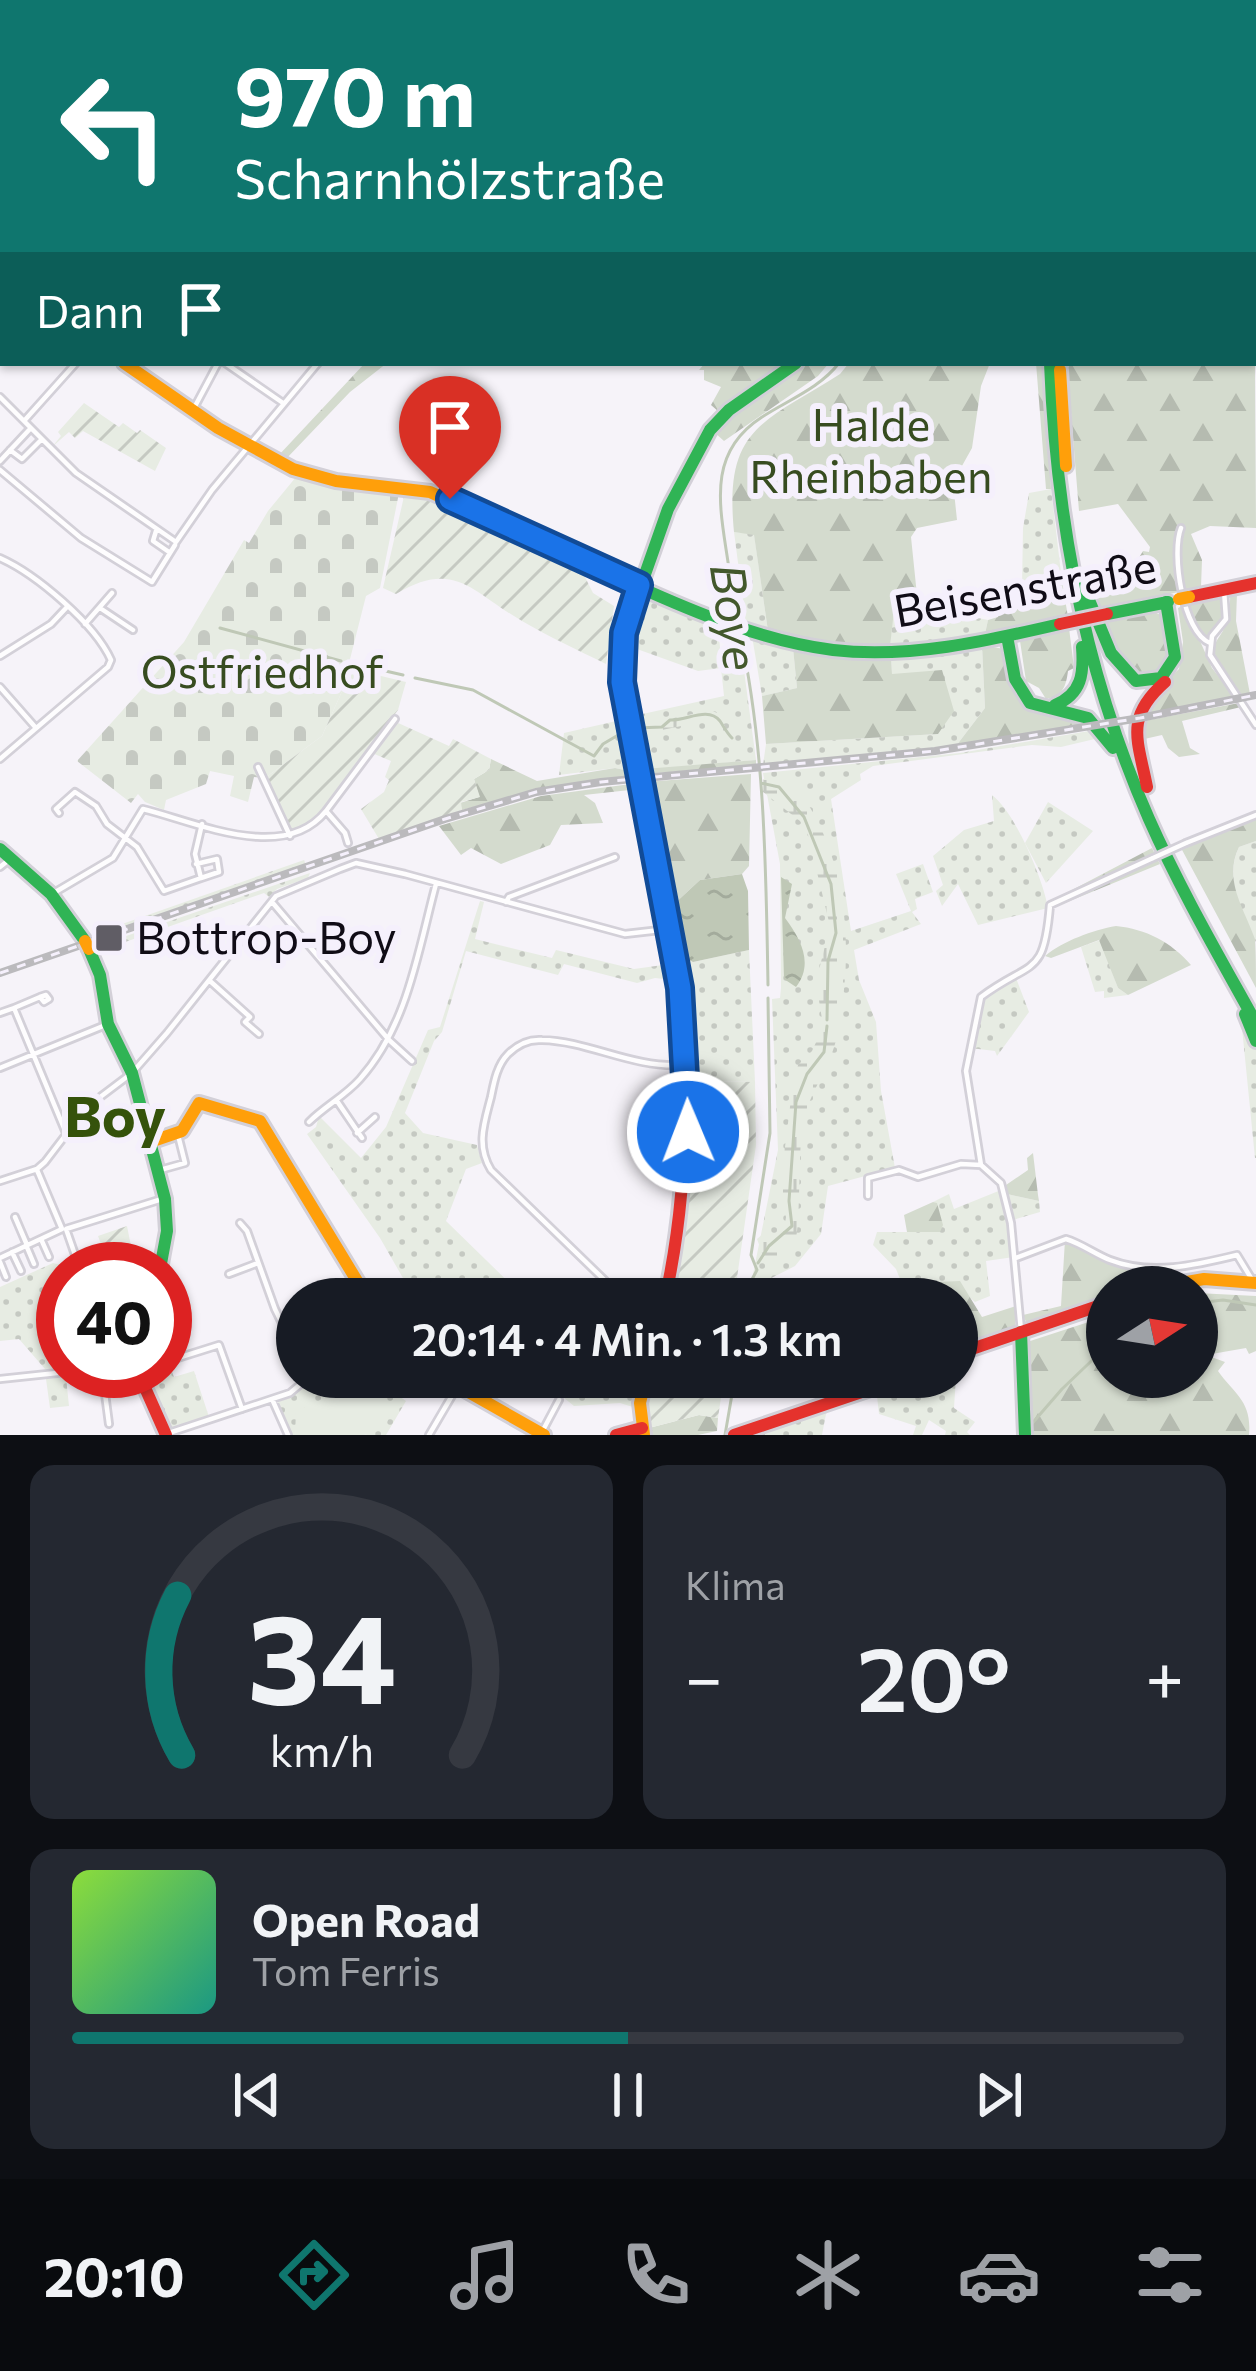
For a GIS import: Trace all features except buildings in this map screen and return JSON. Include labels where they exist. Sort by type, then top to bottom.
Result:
[{"type":"main road","name":"Beisenstraße","points":[[128,366],[248,446],[291,467],[337,481],[403,486],[440,495],[639,585],[738,626],[799,644],[850,651],[1006,640],[1256,583]]},
{"type":"main road","points":[[669,1278],[686,1178],[687,1065],[680,988],[622,682],[624,633],[639,585],[705,436],[725,412],[792,366]]},
{"type":"main road","points":[[1050,366],[1059,492],[1081,614],[1106,706],[1180,883],[1256,1023]]},
{"type":"main road","points":[[1060,366],[1069,488],[1087,595],[1142,789],[1256,1001]]},
{"type":"main road","points":[[1087,595],[1108,650],[1126,675],[1150,682],[1169,670],[1175,657],[1169,617],[1176,600]]},
{"type":"main road","points":[[1142,789],[1136,714],[1142,700],[1172,676],[1179,663],[1176,600]]},
{"type":"main road","points":[[1147,606],[1169,617]]},
{"type":"main road","points":[[1006,640],[1028,694],[1044,704],[1061,704],[1082,682],[1081,614]]},
{"type":"main road","points":[[1006,640],[1023,695],[1041,708],[1077,710],[1092,717],[1107,736],[1130,784],[1142,789]]},
{"type":"main road","points":[[3,858],[52,894],[87,945],[100,975],[108,1024],[132,1073],[165,1199],[165,1242]]},
{"type":"main road","points":[[1234,983],[1256,1041]]},
{"type":"main road","points":[[150,1142],[178,1135],[191,1126],[200,1103],[267,1127],[356,1278]]},
{"type":"main road","points":[[1218,1280],[1256,1284]]},
{"type":"main road","points":[[1218,1286],[1256,1284]]},
{"type":"main road","points":[[978,1350],[1086,1314]]},
{"type":"main road","points":[[1021,1335],[1025,1435]]},
{"type":"main road","points":[[152,1398],[166,1434]]},
{"type":"main road","points":[[486,1398],[542,1434]]},
{"type":"main road","points":[[616,1435],[643,1431],[641,1398]]},
{"type":"main road","points":[[728,1433],[829,1398]]},
{"type":"main road","points":[[728,1433],[839,1398]]},
{"type":"street","points":[[23,422],[73,366]]},
{"type":"street","points":[[193,410],[219,366]]},
{"type":"street","points":[[226,366],[283,403]]},
{"type":"street","points":[[0,470],[81,538],[152,583],[204,500],[314,366]]},
{"type":"street","points":[[0,398],[92,486],[176,542]]},
{"type":"street","points":[[440,495],[473,413]]},
{"type":"street","points":[[0,461],[30,429]]},
{"type":"street","points":[[10,450],[22,459],[41,440]]},
{"type":"street","points":[[1181,528],[1177,536],[1185,599],[1197,636],[1210,643]]},
{"type":"street","points":[[157,531],[153,542],[170,552]]},
{"type":"street","points":[[0,558],[86,624],[111,660],[0,759]]},
{"type":"street","points":[[1225,590],[1226,619],[1210,643],[1212,664],[1256,724]]},
{"type":"street","points":[[86,624],[112,593]]},
{"type":"street","points":[[0,656],[51,624],[67,607]]},
{"type":"street","points":[[100,608],[134,630]]},
{"type":"street","points":[[0,687],[36,728]]},
{"type":"street","points":[[52,894],[113,858],[142,809],[262,837],[294,835],[312,827],[395,719]]},
{"type":"street","points":[[258,767],[294,835]]},
{"type":"street","points":[[59,813],[56,809],[61,803],[78,792],[99,809],[106,824],[127,836],[162,890],[219,872],[217,859],[196,864]]},
{"type":"street","points":[[326,812],[346,833],[348,843]]},
{"type":"street","points":[[981,1165],[966,1059],[982,995],[1042,957],[1050,905],[1256,815]]},
{"type":"street","points":[[201,878],[196,864],[202,824]]},
{"type":"street","points":[[506,902],[615,857]]},
{"type":"street","points":[[65,1133],[87,1107],[132,1073],[272,902],[284,891],[356,863],[625,934],[668,928]]},
{"type":"street","points":[[309,1122],[358,1082],[389,1040],[436,884]]},
{"type":"street","points":[[272,902],[412,1061]]},
{"type":"street","points":[[210,981],[250,1017],[245,1022],[259,1034]]},
{"type":"street","points":[[0,1013],[40,997]]},
{"type":"street","points":[[0,1181],[37,1169],[66,1138],[14,1008]]},
{"type":"street","points":[[0,1068],[108,1024]]},
{"type":"street","points":[[603,1278],[486,1161],[481,1137],[498,1069],[515,1048],[538,1040],[646,1065],[687,1065]]},
{"type":"street","points":[[337,1101],[360,1136],[375,1117]]},
{"type":"street","points":[[158,1171],[184,1163],[178,1135]]},
{"type":"street","points":[[868,1196],[868,1178],[899,1170],[918,1177],[961,1164],[981,1165],[1001,1183],[1016,1258],[1021,1335]]},
{"type":"street","points":[[37,1169],[68,1242]]},
{"type":"street","points":[[7,1277],[0,1260],[12,1252],[116,1210],[165,1199]]},
{"type":"street","points":[[15,1217],[34,1264]]},
{"type":"street","points":[[240,1223],[276,1311]]},
{"type":"street","points":[[1016,1258],[1063,1239],[1119,1263],[1162,1268],[1237,1255],[1256,1284]]},
{"type":"street","points":[[12,1252],[20,1271]]},
{"type":"street","points":[[230,1274],[260,1263]]},
{"type":"street","points":[[192,1354],[219,1346],[242,1409]]},
{"type":"street","points":[[0,1379],[36,1375]]},
{"type":"street","points":[[106,1398],[109,1424]]},
{"type":"street","points":[[166,1434],[277,1398]]},
{"type":"street","points":[[429,1435],[450,1398]]},
{"type":"street","points":[[272,1400],[288,1435]]},
{"type":"street","points":[[542,1434],[560,1400]]},
{"type":"green space","points":[[362,366],[383,366],[350,392],[286,459],[278,456]]},
{"type":"green space","points":[[702,366],[785,366],[719,412],[711,405],[721,387],[704,380],[704,370],[699,370]]},
{"type":"green space","points":[[799,366],[826,366],[724,441],[714,432],[735,411]]},
{"type":"green space","name":"Halde Rheinbaben","points":[[847,366],[989,366],[981,386],[972,448],[953,482],[957,520],[917,528],[911,537],[918,605],[895,601],[890,647],[837,646],[768,631],[754,535],[734,532],[732,497],[742,449],[769,419]]},
{"type":"green space","points":[[1036,366],[1044,366],[1051,489],[1046,489]]},
{"type":"green space","points":[[1067,366],[1255,366],[1256,528],[1210,526],[1191,534],[1202,560],[1201,587],[1098,610],[1092,578],[1132,569],[1150,547],[1118,504],[1079,511]]},
{"type":"green space","points":[[84,403],[119,427],[123,423],[137,433],[140,430],[166,448],[155,471],[83,431],[75,438],[69,432],[52,447],[61,436],[58,432]]},
{"type":"green space","name":"Ostfriedhof","points":[[296,477],[337,489],[399,493],[380,588],[366,596],[348,667],[352,669],[322,736],[265,778],[254,777],[248,802],[230,796],[234,776],[210,771],[206,784],[166,800],[164,810],[138,794],[131,803],[77,761],[184,642],[244,540],[249,543]]},
{"type":"green space","points":[[1051,489],[1062,581],[1022,587],[1029,493]]},
{"type":"green space","points":[[405,492],[434,498],[553,552],[582,571],[593,593],[614,606],[606,664],[449,579],[416,584],[396,594],[383,588]]},
{"type":"green space","points":[[734,532],[754,534],[768,631],[746,624]]},
{"type":"green space","points":[[1062,581],[1068,617],[985,634],[988,620],[998,617],[997,588]]},
{"type":"green space","points":[[640,585],[717,618],[722,667],[743,663],[756,760],[644,770],[629,717],[724,696],[721,668],[698,671],[623,644]]},
{"type":"green space","points":[[1237,593],[1236,621],[1250,694],[1240,697],[1215,649],[1229,614],[1230,595]]},
{"type":"green space","points":[[1220,596],[1225,614],[1209,637],[1203,638],[1187,604]]},
{"type":"green space","points":[[894,601],[988,620],[985,634],[890,647]]},
{"type":"green space","points":[[1184,605],[1212,668],[1236,698],[1138,716],[1148,697],[1179,669],[1183,642],[1178,608]]},
{"type":"green space","points":[[1154,612],[1161,615],[1170,637],[1165,673],[1128,669],[1116,656],[1100,622]]},
{"type":"green space","points":[[1069,628],[1074,668],[1068,671],[1060,693],[1046,699],[1026,681],[1020,641]]},
{"type":"green space","points":[[752,636],[793,648],[797,688],[762,696]]},
{"type":"green space","points":[[982,645],[985,708],[956,746],[763,765],[766,744],[938,734],[892,675],[891,656]]},
{"type":"green space","points":[[982,645],[1004,649],[1020,697],[1093,724],[956,746],[985,708]]},
{"type":"green space","points":[[793,648],[891,656],[892,674],[942,670],[954,711],[938,734],[766,744],[762,696],[797,688]]},
{"type":"green space","points":[[352,669],[406,682],[398,710],[312,824],[291,832],[265,778],[322,736]]},
{"type":"green space","points":[[1239,703],[1241,707],[1182,721],[1190,748],[1200,754],[1179,757],[1162,735],[1140,740],[1138,722]]},
{"type":"green space","points":[[711,710],[719,714],[731,739],[706,721],[642,734],[637,726]]},
{"type":"green space","points":[[625,719],[634,772],[615,768],[559,775],[564,733]]},
{"type":"green space","points":[[396,722],[449,746],[453,739],[491,759],[489,770],[474,779],[480,797],[461,802],[462,810],[379,839],[361,809],[384,792],[389,780],[385,777],[391,761],[372,753]]},
{"type":"green space","points":[[1095,730],[1099,738],[1061,747],[1032,745],[873,766],[831,799],[851,931],[911,911],[896,874],[923,864],[933,892],[915,899],[917,909],[912,912],[921,924],[854,950],[859,980],[876,1022],[881,1091],[895,1168],[828,1186],[821,1234],[795,1266],[772,1278],[752,1278],[778,1150],[772,999],[780,998],[781,988],[780,864],[763,773],[960,753]]},
{"type":"green space","points":[[491,759],[537,781],[615,768],[637,777],[545,788],[462,810],[460,803],[479,797],[474,779],[489,770]]},
{"type":"green space","points":[[756,760],[750,766],[643,774],[644,769]]},
{"type":"green space","points":[[751,774],[749,866],[742,874],[700,880],[672,906],[645,782]]},
{"type":"green space","points":[[763,779],[791,780],[810,808],[836,869],[846,935],[837,1036],[803,1122],[797,1234],[792,1244],[766,1264],[757,1239],[764,1233],[769,1239],[784,1230],[786,1217],[779,1195],[791,1099],[798,1065],[819,1036],[822,1019],[816,982],[830,926],[808,835],[800,821],[763,792]]},
{"type":"green space","points":[[638,783],[639,789],[584,795],[595,803],[603,823],[561,825],[550,845],[501,864],[471,848],[461,855],[439,826],[541,796]]},
{"type":"green space","points":[[992,795],[1027,847],[1048,908],[978,925],[958,884],[942,906],[936,891],[943,885],[933,856],[964,830],[994,821]]},
{"type":"green space","points":[[1048,802],[1093,831],[1046,883],[1025,843]]},
{"type":"green space","points":[[1256,817],[1256,841],[1239,847],[1233,871],[1255,939],[1256,988],[1181,848]]},
{"type":"green space","points":[[1256,841],[1256,942],[1240,907],[1233,871],[1239,847]]},
{"type":"green space","points":[[1152,848],[1160,864],[1060,905],[1053,900]]},
{"type":"green space","points":[[304,860],[306,865],[95,938],[88,936]]},
{"type":"green space","points":[[310,873],[269,897],[264,893],[97,952],[94,947]]},
{"type":"green space","points":[[480,901],[484,902],[475,939],[552,958],[556,950],[634,969],[670,964],[673,980],[637,983],[564,964],[558,975],[466,951],[442,1032],[405,1113],[423,1133],[477,1145],[482,1163],[466,1169],[446,1221],[504,1278],[403,1278],[307,1134],[316,1127],[319,1116],[361,1158],[386,1127],[428,1030],[440,1027]]},
{"type":"green space","points":[[1116,926],[1157,938],[1191,965],[1128,995],[1118,988],[1099,940],[1051,958],[1045,956],[1079,937]]},
{"type":"green space","points":[[1100,940],[1118,988],[1128,995],[1104,998],[1104,991],[1095,992],[1081,947]]},
{"type":"green space","points":[[749,950],[755,1082],[697,1081],[684,957],[693,962]]},
{"type":"green space","points":[[1016,978],[1029,1012],[997,1056],[995,1051],[970,1048],[984,997]]},
{"type":"green space","points":[[1241,1018],[1256,1047],[1256,1158],[1255,1158]]},
{"type":"green space","points":[[697,1081],[755,1082],[756,1145],[737,1278],[672,1278],[691,1186]]},
{"type":"green space","points":[[1033,1153],[1039,1201],[1007,1194],[1006,1185],[1028,1170],[1027,1158]]},
{"type":"green space","points":[[1001,1190],[1014,1257],[986,1261],[990,1296],[978,1301],[978,1278],[900,1278],[873,1245],[877,1232],[908,1232],[937,1204],[933,1202],[949,1194],[954,1209]]},
{"type":"green space","points":[[1007,1194],[1039,1201],[1040,1212],[1013,1220]]},
{"type":"green space","points":[[933,1202],[943,1225],[940,1232],[907,1232],[904,1215]]},
{"type":"green space","points":[[127,1226],[130,1242],[100,1242],[98,1236]]},
{"type":"green space","points":[[1065,1240],[1129,1266],[1086,1266],[1086,1303],[1026,1322],[1023,1315],[1061,1306]]},
{"type":"green space","points":[[36,1271],[36,1359],[19,1339],[0,1341],[0,1287]]},
{"type":"green space","points":[[1218,1294],[1256,1296],[1256,1351],[1249,1354],[1246,1348],[1218,1353]]},
{"type":"green space","points":[[1016,1306],[1015,1329],[978,1342],[978,1310],[982,1317]]},
{"type":"green space","points":[[1086,1323],[1086,1398],[1218,1398],[1218,1371],[1245,1406],[1249,1435],[1027,1435],[1024,1343]]},
{"type":"green space","points":[[194,1371],[209,1417],[171,1429],[158,1398],[192,1398]]},
{"type":"green space","points":[[49,1398],[68,1398],[69,1406],[50,1408]]},
{"type":"green space","points":[[286,1398],[406,1401],[386,1435],[365,1435],[379,1428],[387,1416],[298,1415],[295,1435],[289,1435],[277,1403]]},
{"type":"green space","points":[[325,1398],[383,1398],[389,1418],[377,1431],[364,1435],[295,1435],[296,1411]]},
{"type":"green space","points":[[564,1398],[636,1398],[636,1408],[620,1403],[574,1406]]},
{"type":"green space","points":[[647,1398],[721,1398],[718,1418],[699,1415],[645,1429]]},
{"type":"green space","points":[[877,1398],[955,1398],[954,1408],[975,1422],[967,1432],[970,1435],[945,1435],[946,1431],[929,1420],[922,1435],[913,1435],[916,1426],[879,1414]]},
{"type":"green space","points":[[831,1407],[822,1435],[747,1435]]},
{"type":"green space","points":[[699,1415],[718,1418],[717,1431],[648,1435],[645,1429]]},
{"type":"water","points":[[742,874],[748,891],[749,950],[693,962],[684,957],[672,906],[700,880]]},
{"type":"water","points":[[781,877],[792,884],[785,918],[805,961],[796,987],[784,979]]},
{"type":"waterway","name":"Boye","points":[[738,624],[721,511],[726,460],[745,430],[813,387],[836,366]]},
{"type":"waterway","points":[[220,628],[341,661]]},
{"type":"waterway","name":"Boye","points":[[740,633],[759,764],[768,985]]},
{"type":"waterway","points":[[355,664],[403,675]]},
{"type":"waterway","points":[[415,678],[473,690],[594,756],[603,744],[625,731]]},
{"type":"waterway","points":[[636,728],[709,715],[732,738]]},
{"type":"waterway","name":"Boye","points":[[761,783],[779,787],[804,817],[831,884],[836,933],[828,961],[827,1020]]},
{"type":"waterway","name":"Boye","points":[[753,1278],[757,1270],[751,1255],[770,1133],[768,998]]},
{"type":"waterway","name":"Boye","points":[[758,1263],[792,1226],[789,1201],[796,1102],[807,1074],[824,1052],[827,1026]]},
{"type":"waterway","points":[[1218,1301],[1256,1305]]},
{"type":"waterway","points":[[1029,1427],[1086,1366]]},
{"type":"waterway","name":"Boye","points":[[725,1435],[731,1398]]},
{"type":"railway","points":[[0,973],[536,792],[935,751],[1256,695]]},
{"type":"traffic: fast","points":[[661,884],[622,688],[631,614],[668,509],[710,430],[729,410],[792,366]]},
{"type":"traffic: fast","points":[[1050,366],[1067,538],[1107,709],[1161,845],[1256,1023]]},
{"type":"traffic: fast","points":[[632,584],[756,633],[833,650],[919,650],[1060,624]]},
{"type":"traffic: fast","points":[[1087,595],[1111,653],[1136,681],[1161,678],[1175,657],[1166,602]]},
{"type":"traffic: fast","points":[[1107,614],[1168,602]]},
{"type":"traffic: fast","points":[[1007,636],[1015,679],[1030,703],[1088,718],[1113,748]]},
{"type":"traffic: fast","points":[[1055,705],[1071,695],[1079,682],[1082,647]]},
{"type":"traffic: fast","points":[[0,849],[51,894],[85,941]]},
{"type":"traffic: fast","points":[[89,949],[100,975],[108,1024],[132,1073],[165,1199],[165,1242]]},
{"type":"traffic: fast","points":[[1245,1014],[1256,1041]]},
{"type":"traffic: fast","points":[[1021,1332],[1025,1435]]},
{"type":"traffic: slow","points":[[128,366],[218,428],[293,469],[336,481],[430,492],[632,584]]},
{"type":"traffic: slow","points":[[1060,370],[1066,466]]},
{"type":"traffic: slow","points":[[1179,599],[1189,597]]},
{"type":"traffic: slow","points":[[85,941],[89,949]]},
{"type":"traffic: slow","points":[[150,1142],[182,1131],[199,1103],[260,1121],[355,1278]]},
{"type":"traffic: slow","points":[[1218,1280],[1256,1283]]},
{"type":"traffic: slow","points":[[479,1398],[544,1435]]},
{"type":"traffic: slow","points":[[641,1398],[644,1435]]},
{"type":"traffic: jam","points":[[1189,597],[1256,583]]},
{"type":"traffic: jam","points":[[1060,624],[1107,614]]},
{"type":"traffic: jam","points":[[1147,787],[1137,730],[1144,707],[1165,682]]},
{"type":"traffic: jam","points":[[661,884],[677,988],[684,1092],[681,1195],[669,1278]]},
{"type":"traffic: jam","points":[[978,1347],[1086,1310]]},
{"type":"traffic: jam","points":[[150,1398],[166,1435]]},
{"type":"traffic: jam","points":[[734,1435],[844,1398]]},
{"type":"traffic: jam","points":[[616,1435],[642,1428]]},
{"type":"place","name":"Bottrop-Boy","points":[[109,938]]},
{"type":"district","name":"Boy","points":[[115,1117]]},
{"type":"route","points":[[450,499],[639,585],[624,633],[622,682],[680,988],[688,1132]]}]
